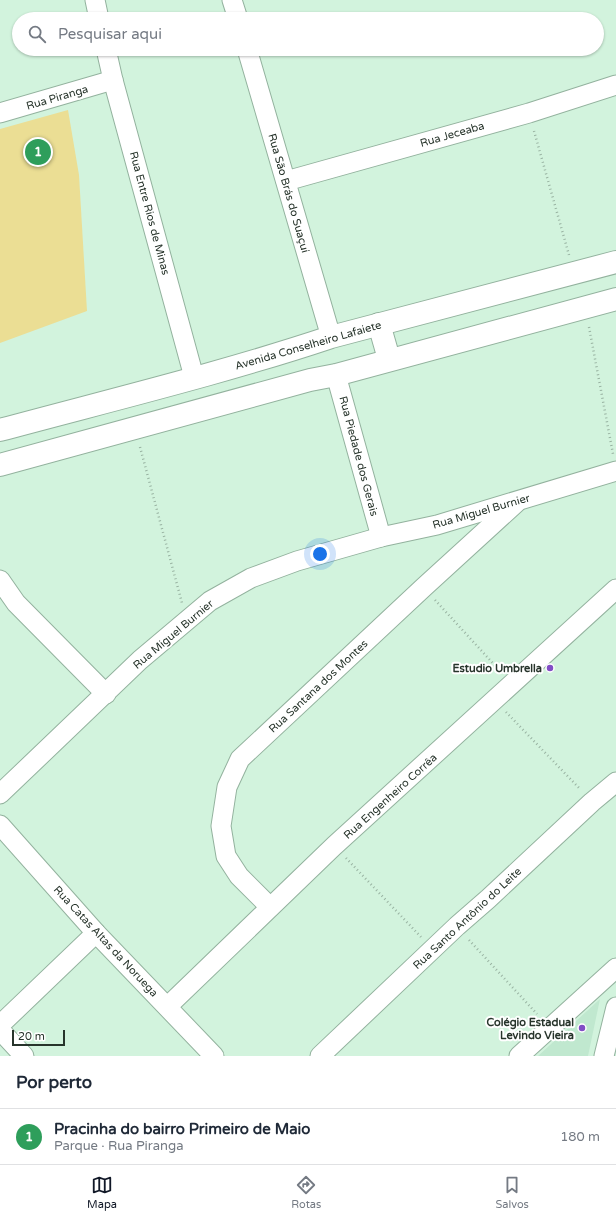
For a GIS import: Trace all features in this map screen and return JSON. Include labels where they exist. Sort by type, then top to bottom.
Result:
[{"type":"street","points":[[95,0],[98,12]]},
{"type":"street","points":[[232,0],[236,12]]},
{"type":"street","name":"Rua Entre Rios de Minas","points":[[108,56],[194,377]]},
{"type":"street","name":"Rua São Brás do Suaçuí","points":[[249,56],[331,337]]},
{"type":"street","name":"Rua Piranga","points":[[0,113],[113,80]]},
{"type":"street","name":"Rua Jeceaba","points":[[286,181],[529,113],[616,85]]},
{"type":"street","name":"Avenida Conselheiro Lafaiete","points":[[0,430],[194,377],[331,337],[616,262]]},
{"type":"street","points":[[0,466],[310,380],[336,375],[390,359],[616,299]]},
{"type":"street","points":[[379,324],[390,359]]},
{"type":"street","points":[[300,347],[310,380]]},
{"type":"street","name":"Rua Piedade dos Gerais","points":[[336,375],[381,537]]},
{"type":"street","name":"Rua Miguel Burnier","points":[[0,794],[140,660],[210,601],[251,578],[297,561],[381,537],[437,525],[520,500],[615,463]]},
{"type":"street","name":"Rua Santana dos Montes","points":[[270,907],[240,876],[226,856],[222,826],[227,787],[240,759],[424,587],[520,500]]},
{"type":"street","points":[[0,580],[16,603],[106,694]]},
{"type":"street","name":"Rua Engenheiro Corrêa","points":[[168,1006],[334,846],[616,589]]},
{"type":"street","name":"Rua Santo Antônio do Leite","points":[[320,1056],[432,949],[592,802],[616,782]]},
{"type":"street","name":"Rua Catas Altas da Noruega","points":[[0,825],[96,933],[168,1006],[214,1056]]},
{"type":"street","points":[[0,1025],[96,933]]},
{"type":"street","points":[[519,1056],[616,968]]},
{"type":"street","points":[[604,1056],[616,1007]]},
{"type":"street","points":[[0,1030],[24,1056]]},
{"type":"path","points":[[529,113],[574,272]]},
{"type":"path","points":[[586,307],[615,463]]},
{"type":"path","points":[[135,429],[186,621]]},
{"type":"path","points":[[424,587],[512,684]]},
{"type":"path","points":[[494,701],[592,802]]},
{"type":"path","points":[[334,846],[432,949]]},
{"type":"path","points":[[457,926],[550,1028]]},
{"type":"shaded area","points":[[68,110],[79,175],[87,311],[0,343],[0,129]]},
{"type":"shaded area","name":"Colégio Estadual Levindo Vieira","points":[[600,999],[588,1056],[538,1056]]},
{"type":"place","name":"Pracinha do bairro Primeiro de Maio","points":[[38,152]]},
{"type":"place","name":"Estudio Umbrella","points":[[550,668]]},
{"type":"place","name":"Colégio Estadual Levindo Vieira","points":[[582,1028]]}]
